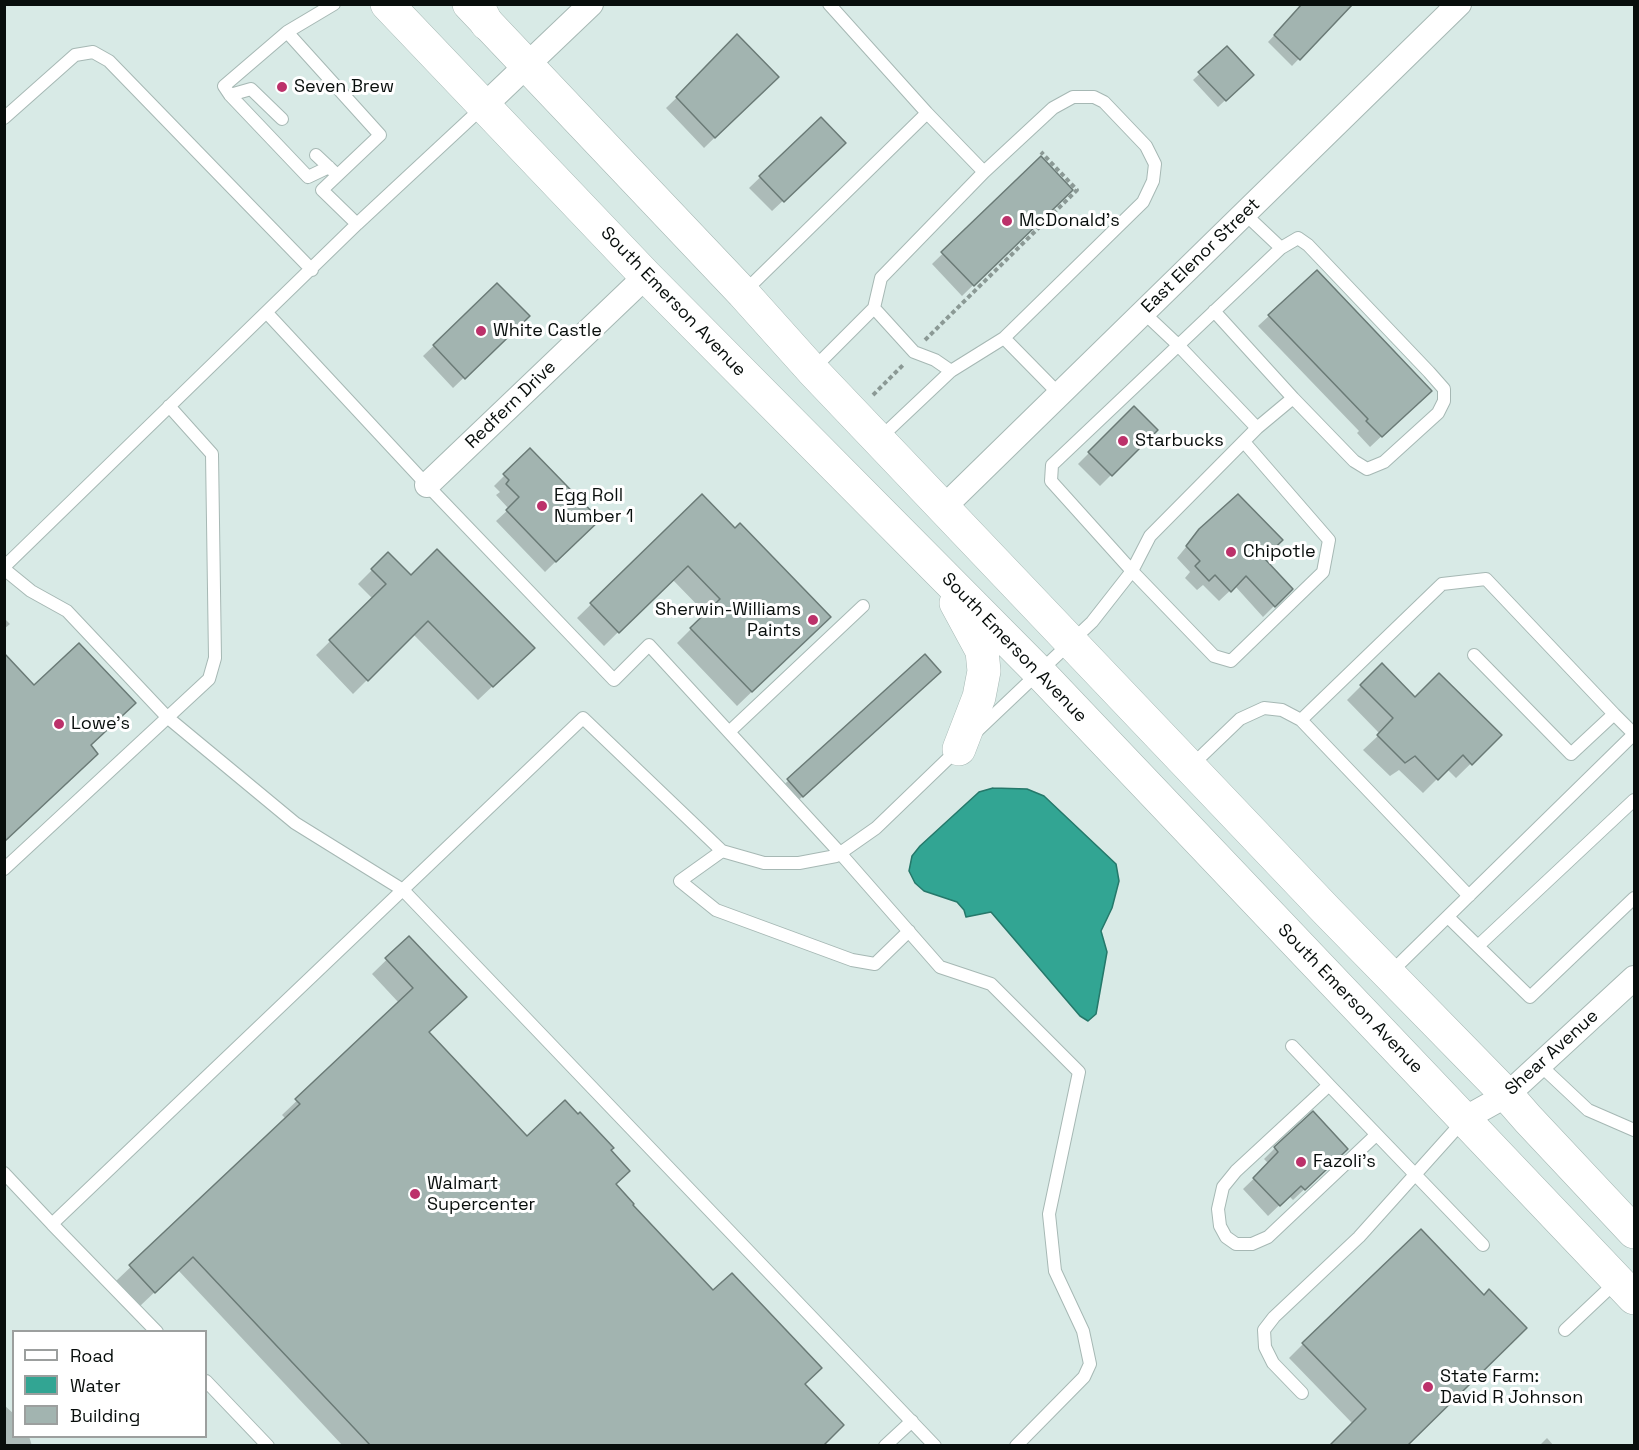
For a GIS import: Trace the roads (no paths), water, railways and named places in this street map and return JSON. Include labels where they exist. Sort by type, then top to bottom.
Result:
[{"type":"main road","name":"South Emerson Avenue","points":[[387,4],[646,276],[1040,673],[1626,1289]]},
{"type":"main road","points":[[478,11],[743,293],[812,370],[1389,974],[1508,1095],[1635,1232]]},
{"type":"main road","points":[[939,572],[982,651],[984,671],[979,697],[959,749]]},
{"type":"street","name":"East Elenor Street","points":[[944,507],[1459,4]]},
{"type":"street","points":[[484,106],[528,65],[582,8]]},
{"type":"street","name":"Redfern Drive","points":[[427,485],[646,276]]},
{"type":"street","name":"Shear Avenue","points":[[1464,1119],[1508,1095],[1635,978]]},
{"type":"lane","points":[[287,32],[380,135],[332,171],[308,177],[224,86],[287,32],[334,4]]},
{"type":"lane","points":[[829,4],[927,113],[984,172]]},
{"type":"lane","points":[[4,118],[75,55],[93,52],[109,61],[312,270]]},
{"type":"lane","points":[[230,95],[251,88],[282,119]]},
{"type":"lane","points":[[812,370],[874,308],[880,278],[984,172],[1053,108],[1073,97],[1094,97],[1104,102],[1146,146],[1155,164],[1153,180],[1143,202],[1004,338],[951,372],[879,439]]},
{"type":"lane","points":[[484,106],[357,224],[4,568],[31,591],[67,611],[167,717],[295,823],[403,890],[935,1446]]},
{"type":"lane","points":[[743,293],[927,113]]},
{"type":"lane","points":[[316,155],[332,171]]},
{"type":"lane","points":[[332,171],[322,190],[357,224]]},
{"type":"lane","points":[[1245,214],[1281,248]]},
{"type":"lane","points":[[1214,311],[1354,461],[1367,469],[1384,462],[1438,413],[1444,401],[1444,389],[1308,245],[1298,238],[1281,248],[1214,311],[1178,345],[1052,465],[1051,481],[1132,571],[1214,656],[1231,661],[1323,572],[1329,540],[1244,442]]},
{"type":"lane","points":[[874,308],[914,352],[934,360],[951,372]]},
{"type":"lane","points":[[1143,312],[1178,345],[1257,428]]},
{"type":"lane","points":[[267,313],[427,485],[614,680],[649,645],[840,853],[940,967],[991,984],[1079,1072],[1049,1214],[1055,1271],[1083,1331],[1090,1364],[1084,1377],[1016,1446]]},
{"type":"lane","points":[[1004,338],[1060,395]]},
{"type":"lane","points":[[52,1224],[583,718],[722,851],[764,863],[799,863],[836,856],[876,828],[1092,622],[1132,571],[1150,536],[1257,428],[1293,398]]},
{"type":"lane","points":[[4,869],[209,679],[215,658],[212,454],[169,406]]},
{"type":"lane","points":[[1301,720],[1442,584],[1486,579],[1634,734],[1389,974]]},
{"type":"lane","points":[[729,732],[863,606]]},
{"type":"lane","points":[[1474,655],[1571,754],[1614,714]]},
{"type":"lane","points":[[1191,766],[1240,719],[1264,708],[1282,710],[1301,720],[1469,896]]},
{"type":"lane","points":[[1478,946],[1635,800]]},
{"type":"lane","points":[[722,851],[680,881],[716,910],[852,960],[874,964],[909,931]]},
{"type":"lane","points":[[1448,917],[1530,997],[1635,898]]},
{"type":"lane","points":[[1292,1046],[1483,1245]]},
{"type":"lane","points":[[1540,1065],[1588,1110],[1635,1131]]},
{"type":"lane","points":[[1329,1084],[1236,1171],[1223,1187],[1218,1209],[1220,1226],[1226,1237],[1236,1244],[1252,1244],[1268,1237],[1376,1135]]},
{"type":"lane","points":[[1302,1393],[1273,1363],[1265,1347],[1264,1330],[1274,1317],[1359,1237],[1464,1119]]},
{"type":"lane","points":[[4,1173],[155,1330]]},
{"type":"lane","points":[[1565,1330],[1626,1289]]},
{"type":"lane","points":[[207,1382],[268,1446]]},
{"type":"lane","points":[[885,1446],[912,1421]]},
{"type":"water","points":[[993,788],[1027,789],[1044,796],[1116,864],[1119,881],[1112,908],[1101,931],[1107,952],[1096,1014],[1088,1021],[1080,1016],[991,912],[966,917],[964,910],[957,902],[924,891],[915,883],[909,871],[912,856],[920,846],[979,792]]},
{"type":"place","name":"Seven Brew","points":[[282,87]]},
{"type":"place","name":"McDonald's","points":[[1007,221]]},
{"type":"place","name":"White Castle","points":[[481,331]]},
{"type":"place","name":"Starbucks","points":[[1123,441]]},
{"type":"place","name":"Egg Roll Number 1","points":[[542,506]]},
{"type":"place","name":"Chipotle","points":[[1231,552]]},
{"type":"place","name":"Sherwin-Williams Paints","points":[[813,620]]},
{"type":"place","name":"Lowe's","points":[[59,724]]},
{"type":"place","name":"Fazoli's","points":[[1301,1162]]},
{"type":"place","name":"Walmart Supercenter","points":[[415,1194]]},
{"type":"place","name":"State Farm: David R Johnson","points":[[1428,1387]]}]
